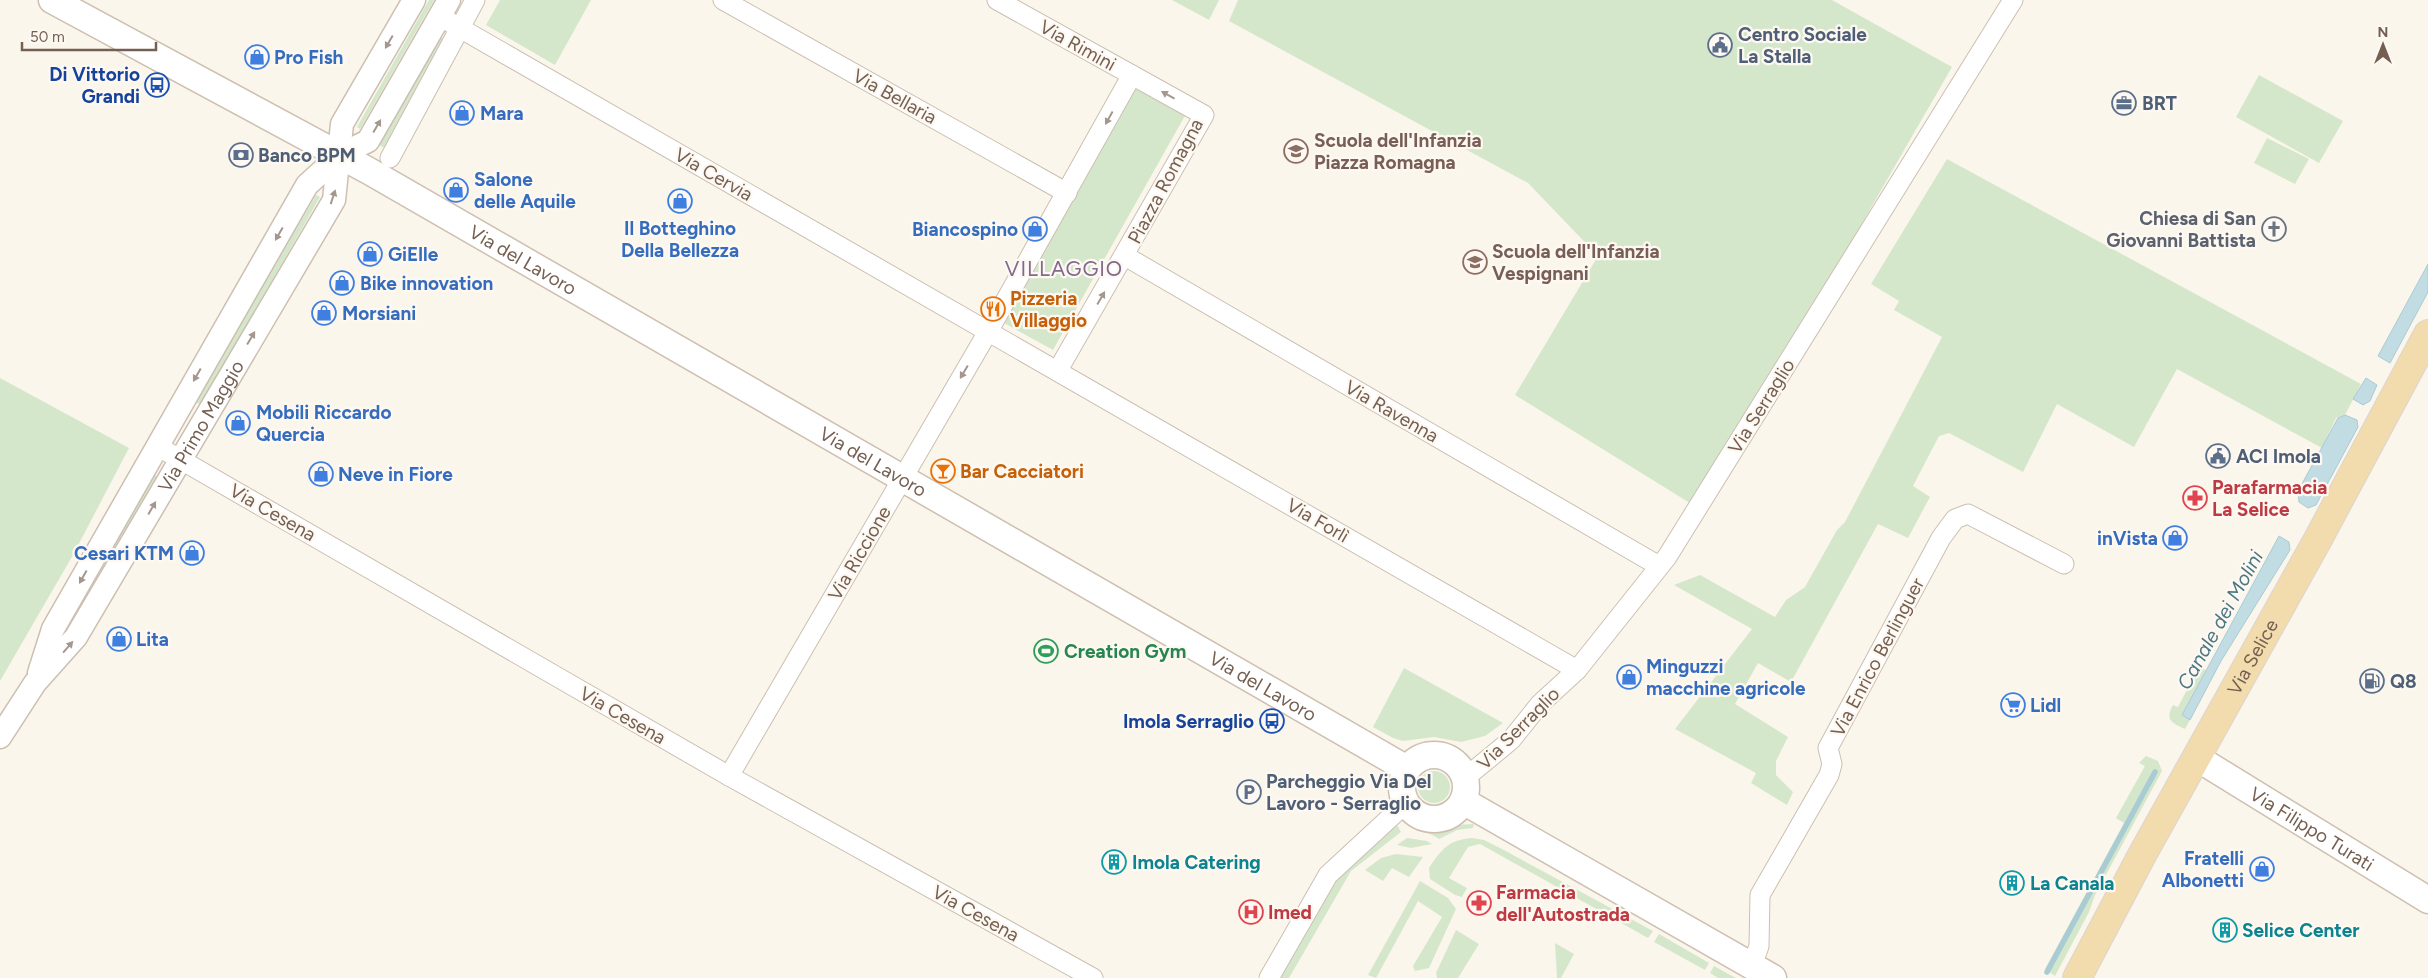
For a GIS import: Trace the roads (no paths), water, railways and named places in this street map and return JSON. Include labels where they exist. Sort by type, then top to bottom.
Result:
[{"type":"main road","name":"Via del Lavoro","points":[[52,0],[340,155],[1408,769]]},
{"type":"main road","name":"Via Selice","points":[[2078,978],[2142,855],[2317,541],[2428,334]]},
{"type":"main road","points":[[1464,790],[1449,815],[1440,818],[1421,816],[1406,803],[1402,786],[1408,769],[1422,757],[1439,755],[1456,763],[1464,790],[1763,972]]},
{"type":"main road","name":"Via Filippo Turati","points":[[2197,758],[2428,900]]},
{"type":"street","name":"Via Primo Maggio","points":[[0,737],[35,683],[76,637],[334,200],[342,124],[414,0]]},
{"type":"street","points":[[390,158],[475,0]]},
{"type":"street","name":"Via Bellaria","points":[[723,0],[1067,192]]},
{"type":"street","name":"Via Rimini","points":[[997,0],[1132,75]]},
{"type":"street","name":"Via Serraglio","points":[[1464,790],[1511,740],[1540,704],[1577,670],[1659,566],[1696,511],[2013,0]]},
{"type":"street","name":"Via Primo Maggio","points":[[35,683],[53,629],[307,185],[340,155],[368,140],[444,8]]},
{"type":"street","name":"Via Cervia","points":[[444,8],[459,29],[989,330]]},
{"type":"street","points":[[1058,370],[989,330],[1132,75]]},
{"type":"street","name":"Piazza Romagna","points":[[1058,370],[1125,256],[1204,115],[1132,75]]},
{"type":"street","name":"Via Ravenna","points":[[1125,256],[1659,566]]},
{"type":"street","name":"Via Riccione","points":[[729,776],[989,330]]},
{"type":"street","name":"Via Forlì","points":[[1058,370],[1577,670]]},
{"type":"street","name":"Via Cesena","points":[[157,446],[729,776],[1093,978]]},
{"type":"street","name":"Via Enrico Berlinguer","points":[[1763,972],[1759,946],[1760,895],[1829,775],[1832,764],[1828,748],[1941,538],[1955,520],[1968,514],[2064,564]]},
{"type":"street","points":[[1269,978],[1328,875],[1406,803]]},
{"type":"water","points":[[2428,264],[2428,292],[2390,363],[2378,356]]},
{"type":"water","points":[[2366,378],[2377,385],[2370,401],[2363,405],[2353,399]]},
{"type":"water","points":[[2345,415],[2357,420],[2358,427],[2316,505],[2308,508],[2299,502],[2298,491],[2338,418]]},
{"type":"water","points":[[2279,536],[2289,542],[2290,550],[2221,661],[2190,720],[2182,715]]},
{"type":"waterway","name":"Canale dei Molini","points":[[2047,972],[2155,772]]},
{"type":"place","name":"Centro Sociale La Stalla","points":[[1720,45]]},
{"type":"place","name":"Pro Fish","points":[[257,57]]},
{"type":"place","name":"Di Vittorio Grandi","points":[[157,85]]},
{"type":"place","name":"BRT","points":[[2124,103]]},
{"type":"place","name":"Mara","points":[[462,113]]},
{"type":"place","name":"Scuola dell'Infanzia Piazza Romagna","points":[[1296,151]]},
{"type":"place","name":"Banco BPM","points":[[241,155]]},
{"type":"place","name":"Salone delle Aquile","points":[[456,190]]},
{"type":"place","name":"Il Botteghino Della Bellezza","points":[[680,201]]},
{"type":"place","name":"Biancospino","points":[[1035,229]]},
{"type":"place","name":"Chiesa di San Giovanni Battista","points":[[2274,229]]},
{"type":"place","name":"GiElle","points":[[370,254]]},
{"type":"place","name":"Scuola dell'Infanzia Vespignani","points":[[1475,262]]},
{"type":"place","name":"Bike innovation","points":[[342,283]]},
{"type":"place","name":"Pizzeria Villaggio","points":[[993,309]]},
{"type":"place","name":"Morsiani","points":[[324,313]]},
{"type":"place","name":"Mobili Riccardo Quercia","points":[[238,423]]},
{"type":"place","name":"ACI Imola","points":[[2218,456]]},
{"type":"place","name":"Bar Cacciatori","points":[[943,471]]},
{"type":"place","name":"Neve in Fiore","points":[[321,474]]},
{"type":"place","name":"Parafarmacia La Selice","points":[[2195,498]]},
{"type":"place","name":"inVista","points":[[2175,538]]},
{"type":"place","name":"Cesari KTM","points":[[192,553]]},
{"type":"place","name":"Lita","points":[[119,639]]},
{"type":"place","name":"Creation Gym","points":[[1046,651]]},
{"type":"place","name":"Minguzzi macchine agricole","points":[[1629,677]]},
{"type":"place","name":"Q8","points":[[2372,681]]},
{"type":"place","name":"Lidl","points":[[2013,705]]},
{"type":"place","name":"Imola Serraglio","points":[[1272,721]]},
{"type":"place","name":"Parcheggio Via Del Lavoro - Serraglio","points":[[1249,792]]},
{"type":"place","name":"Imola Catering","points":[[1114,862]]},
{"type":"place","name":"Fratelli Albonetti","points":[[2262,869]]},
{"type":"place","name":"La Canala","points":[[2012,883]]},
{"type":"place","name":"Farmacia dell'Autostrada","points":[[1479,903]]},
{"type":"place","name":"Imed","points":[[1251,912]]},
{"type":"place","name":"Selice Center","points":[[2225,930]]},
{"type":"district","name":"VILLAGGIO","points":[[1064,269]]}]
